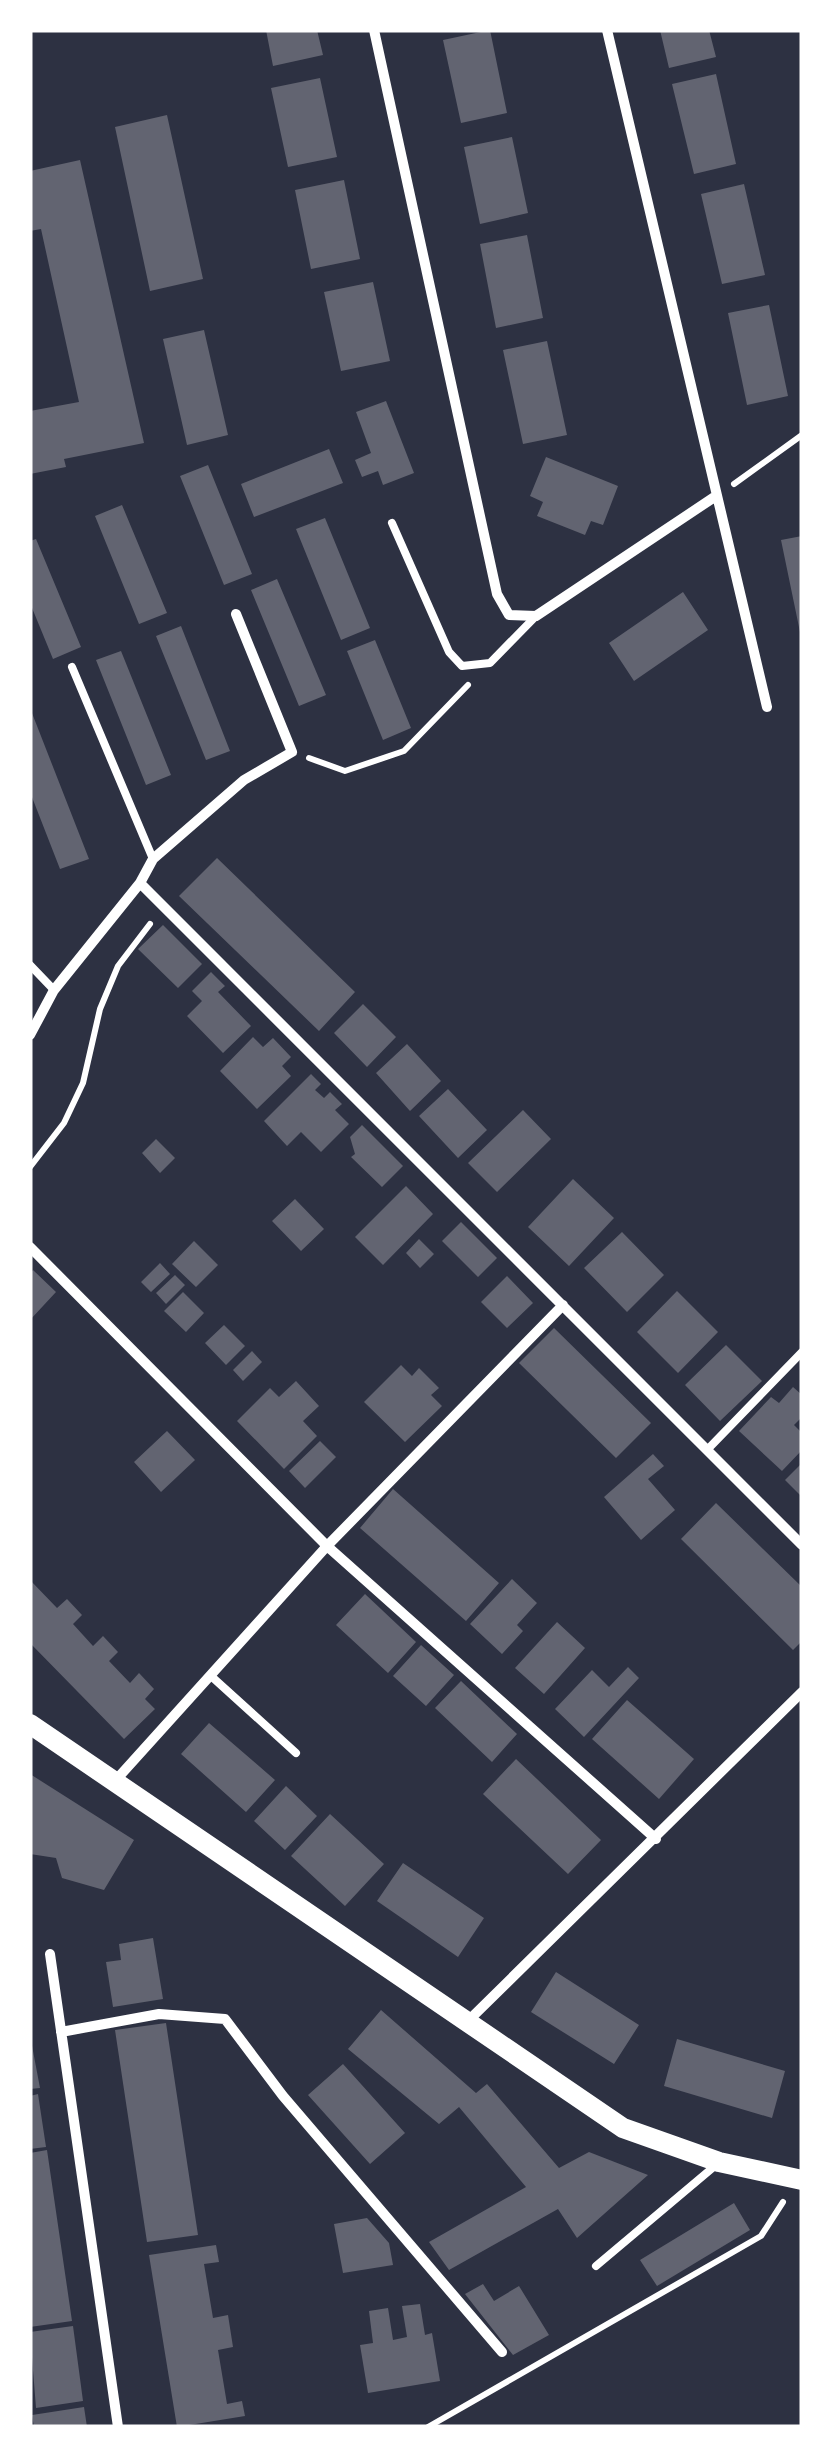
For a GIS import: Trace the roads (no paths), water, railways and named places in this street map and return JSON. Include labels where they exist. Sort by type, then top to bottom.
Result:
[{"type":"main road","points":[[30,1724],[622,2128],[719,2162],[800,2180]]},
{"type":"street","points":[[374,30],[498,594],[509,615],[536,616],[716,496]]},
{"type":"street","points":[[607,30],[768,707]]},
{"type":"street","points":[[30,1034],[54,990],[140,883],[153,859],[244,780],[292,752],[236,614]]},
{"type":"street","points":[[140,883],[802,1545]]},
{"type":"street","points":[[30,1247],[328,1546],[656,1839]]},
{"type":"street","points":[[114,1782],[328,1546],[563,1305]]},
{"type":"street","points":[[466,2023],[802,1692]]},
{"type":"street","points":[[50,1954],[118,2427]]},
{"type":"street","points":[[61,2032],[159,2014],[225,2018],[284,2096],[502,2352]]},
{"type":"lane","points":[[392,523],[450,652],[462,666],[490,662],[536,616]]},
{"type":"lane","points":[[72,667],[153,859]]},
{"type":"lane","points":[[30,965],[54,990]]},
{"type":"lane","points":[[708,1449],[802,1352]]},
{"type":"lane","points":[[212,1676],[296,1753]]},
{"type":"lane","points":[[596,2266],[719,2162]]}]
